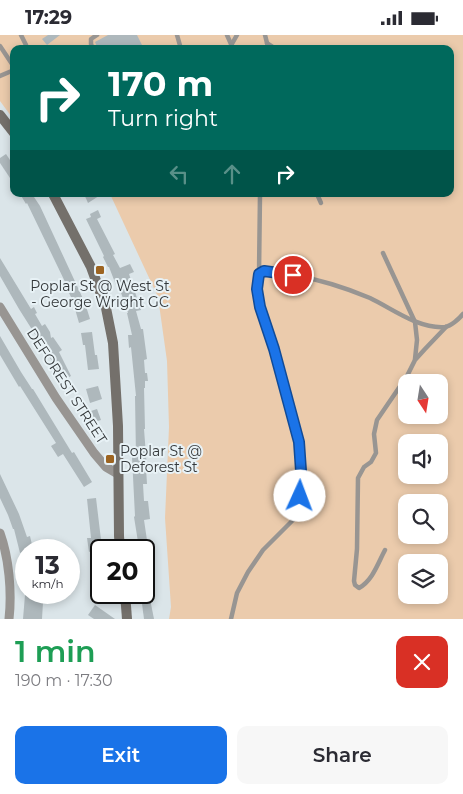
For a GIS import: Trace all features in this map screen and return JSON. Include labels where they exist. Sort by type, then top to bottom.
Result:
[{"type":"street","points":[[0,115],[10,128]]},
{"type":"street","points":[[55,197],[91,267],[106,308],[114,343],[118,426],[119,539]]},
{"type":"street","name":"DEFOREST STREET","points":[[0,307],[56,398],[94,453],[106,467],[118,474]]},
{"type":"street","points":[[0,533],[4,544],[8,573],[9,619]]},
{"type":"street","points":[[125,604],[126,619]]},
{"type":"lane","points":[[91,45],[91,39],[97,35]]},
{"type":"lane","points":[[265,35],[266,43],[269,45]]},
{"type":"lane","points":[[0,45],[10,61]]},
{"type":"lane","points":[[231,619],[237,593],[248,572],[263,550],[297,516],[300,496],[299,442],[274,349],[260,307],[257,289],[259,274],[260,197]]},
{"type":"lane","points":[[319,197],[321,203]]},
{"type":"lane","points":[[383,253],[415,322],[417,340],[415,360]]},
{"type":"lane","points":[[259,274],[264,271],[278,272],[336,285],[371,299],[415,322],[446,327]]},
{"type":"lane","points":[[386,550],[374,572],[363,586],[359,588],[355,585],[358,478],[364,467],[371,462],[376,453],[374,434],[377,420],[407,376],[415,360],[446,327],[463,314]]},
{"type":"shaded area","points":[[0,35],[463,35],[463,619],[169,619],[171,607],[165,518],[169,427],[167,361],[158,297],[111,197],[454,197],[454,45],[10,45],[10,115],[0,101]]},
{"type":"building","points":[[48,35],[60,35],[47,45],[42,39]]},
{"type":"building","points":[[108,35],[137,35],[142,45],[96,45],[95,42]]},
{"type":"building","points":[[6,154],[10,160],[10,178],[0,163],[0,158]]},
{"type":"building","points":[[22,197],[34,197],[40,206],[85,303],[90,319],[79,323],[75,309],[77,309],[68,288]]},
{"type":"building","points":[[85,197],[97,197],[88,203]]},
{"type":"building","points":[[98,210],[101,217],[97,219],[120,268],[130,264],[134,272],[129,274],[141,310],[136,311],[141,329],[143,329],[147,359],[144,360],[145,373],[147,373],[148,381],[145,381],[144,388],[147,484],[143,484],[144,501],[148,501],[150,519],[144,520],[147,539],[138,539],[134,517],[132,457],[136,457],[136,396],[128,335],[132,335],[128,313],[118,284],[116,285],[86,219],[91,217],[90,214]]},
{"type":"building","points":[[0,258],[31,309],[34,307],[37,313],[35,314],[42,326],[45,324],[51,338],[53,337],[62,350],[59,352],[71,376],[60,382],[53,371],[57,369],[0,276]]},
{"type":"building","points":[[92,332],[99,369],[88,370],[85,345],[83,345],[81,333]]},
{"type":"building","points":[[0,336],[92,482],[84,487],[63,454],[58,457],[51,446],[56,443],[0,355]]},
{"type":"building","points":[[98,386],[102,399],[90,403],[86,389]]},
{"type":"building","points":[[97,409],[101,420],[91,423],[88,412]]},
{"type":"building","points":[[0,474],[19,514],[27,537],[30,536],[31,539],[16,539],[0,498]]},
{"type":"building","points":[[96,498],[101,539],[90,539],[89,552],[87,538],[91,538],[87,499]]},
{"type":"building","points":[[24,604],[43,604],[42,619],[23,619]]},
{"type":"building","points":[[142,604],[151,604],[154,619],[144,619]]},
{"type":"building","points":[[95,605],[115,619],[94,619],[88,615]]},
{"type":"place","name":"Poplar St @ West St - George Wright GC","points":[[100,270]]},
{"type":"place","name":"Poplar St @ Deforest St","points":[[110,459]]},
{"type":"route","points":[[293,275],[264,271],[259,274],[257,289],[260,307],[274,349],[299,442],[300,496]]}]
